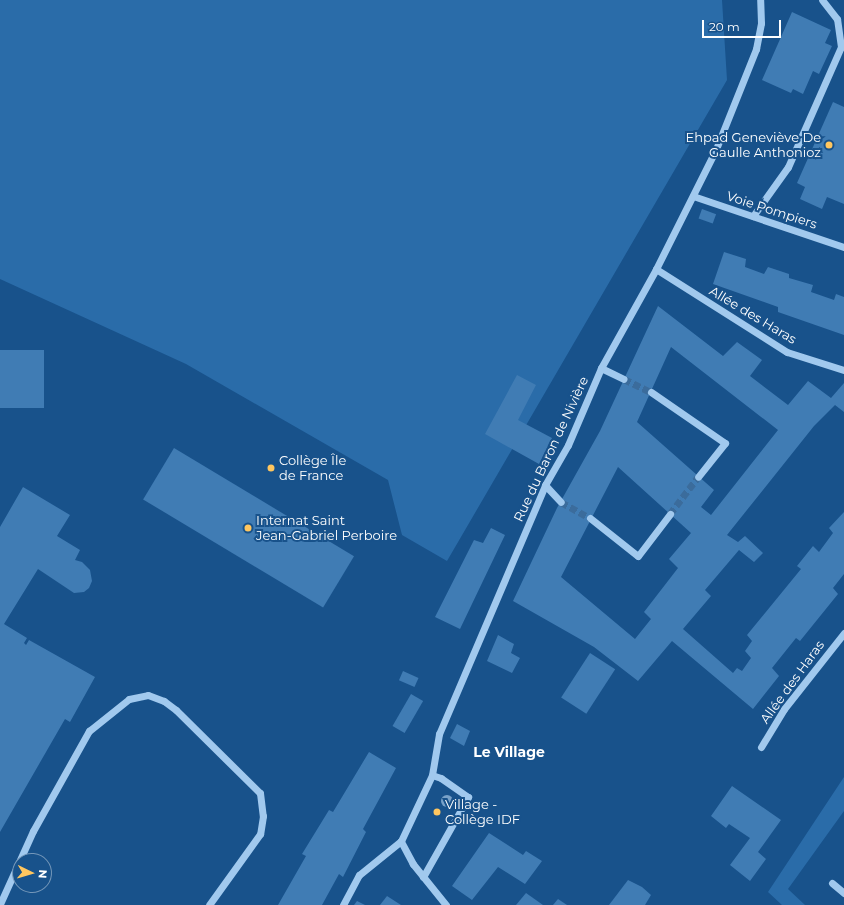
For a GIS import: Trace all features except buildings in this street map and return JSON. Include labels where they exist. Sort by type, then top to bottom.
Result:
[{"type":"street","name":"Rue du Baron de Nivière","points":[[401,841],[432,775],[438,734],[545,485],[568,445],[601,368],[656,269],[716,149],[756,49],[761,23],[760,0]]},
{"type":"street","points":[[753,216],[788,167],[841,47],[837,19],[822,0]]},
{"type":"street","name":"Voie Pompiers","points":[[693,196],[844,247]]},
{"type":"street","name":"Allée des Haras","points":[[656,269],[787,352],[844,370]]},
{"type":"street","points":[[601,368],[624,379]]},
{"type":"street","points":[[651,392],[725,443],[698,477]]},
{"type":"street","points":[[545,485],[561,502]]},
{"type":"street","points":[[590,518],[638,556],[670,514]]},
{"type":"street","name":"Allée des Haras","points":[[761,747],[784,710],[844,633]]},
{"type":"street","points":[[0,904],[33,831],[89,731],[129,700],[148,695],[164,700],[176,710],[260,793],[263,816],[260,834],[209,905]]},
{"type":"street","points":[[423,877],[468,797],[432,775]]},
{"type":"street","points":[[343,905],[359,875],[401,841],[423,877],[446,905]]},
{"type":"street","points":[[832,883],[844,893]]},
{"type":"shaded area","points":[[0,0],[722,0],[727,80],[447,561],[402,535],[388,480],[186,364],[0,279]]},
{"type":"shaded area","points":[[844,777],[844,811],[788,889],[805,905],[782,905],[768,892]]},
{"type":"tunnel","points":[[624,379],[651,392]]},
{"type":"tunnel","points":[[670,514],[698,477]]},
{"type":"tunnel","points":[[561,502],[590,518]]},
{"type":"place","name":"Ehpad Geneviève De Gaulle Anthonioz","points":[[829,145]]},
{"type":"place","name":"Collège Île de France","points":[[271,468]]},
{"type":"place","name":"Internat Saint Jean-Gabriel Perboire","points":[[248,528]]},
{"type":"place","name":"Village - Collège IDF","points":[[437,812]]},
{"type":"district","name":"Le Village","points":[[509,752]]}]
